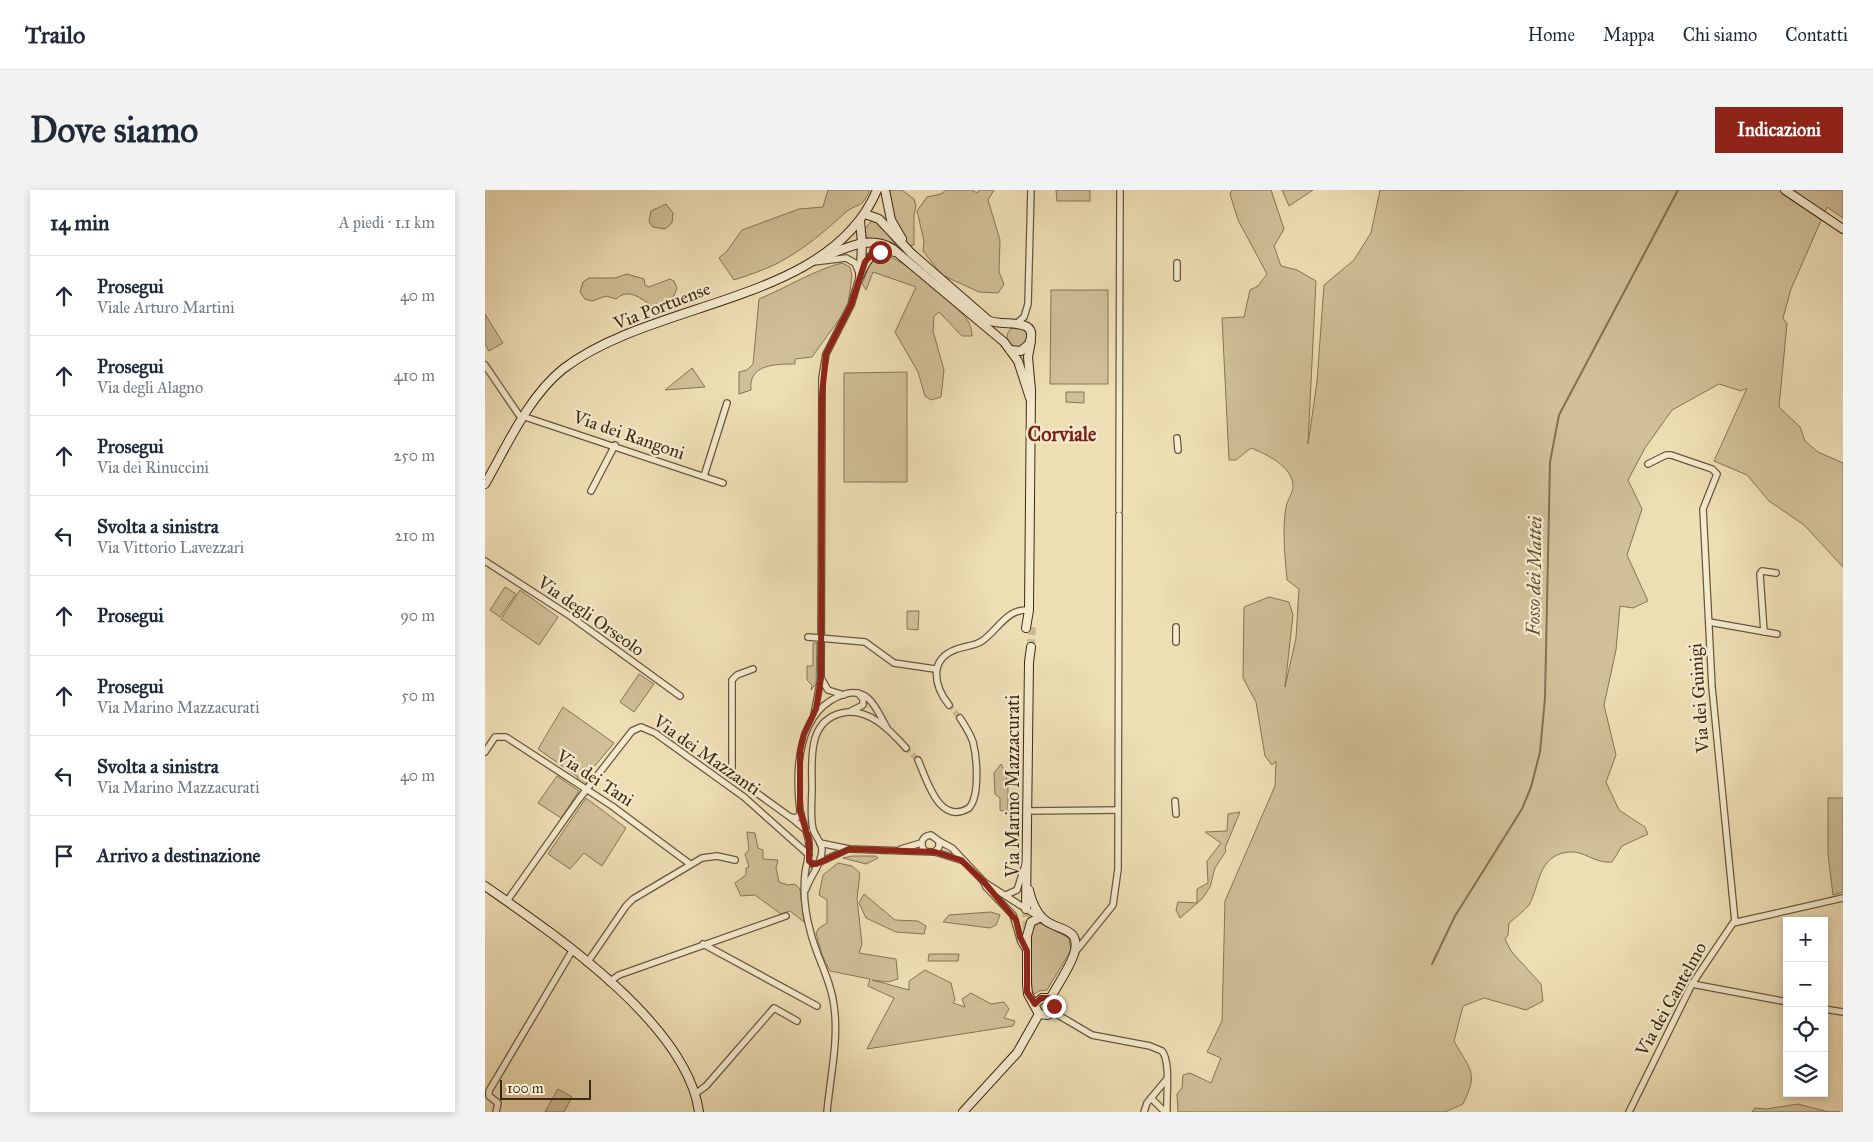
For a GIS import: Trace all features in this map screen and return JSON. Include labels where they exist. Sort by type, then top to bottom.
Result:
[{"type":"street","name":"Via Portuense","points":[[485,484],[525,417],[550,381],[582,356],[661,320],[759,287],[812,262],[838,244],[860,221],[877,190]]},
{"type":"street","points":[[885,190],[892,224],[911,253]]},
{"type":"street","points":[[1003,342],[1005,330],[1024,318],[1028,304],[1031,190]]},
{"type":"street","points":[[1050,999],[1074,953],[1114,902],[1118,869],[1120,190]]},
{"type":"street","points":[[1785,190],[1843,229]]},
{"type":"street","points":[[865,214],[879,219],[911,253],[988,320],[998,325],[1014,324],[1029,330],[1031,341],[1028,357],[1031,384],[1029,625]]},
{"type":"street","points":[[860,221],[862,243],[860,276]]},
{"type":"street","points":[[812,262],[862,243],[885,245],[901,255],[1003,342],[1021,369],[1030,398]]},
{"type":"street","points":[[849,849],[819,863],[810,864],[807,831],[801,814],[800,751],[804,734],[814,715],[821,678],[822,378],[826,354],[851,305],[867,260],[875,254],[889,251],[901,255]]},
{"type":"street","points":[[812,262],[847,258],[855,264],[860,276]]},
{"type":"street","points":[[1177,263],[1177,278]]},
{"type":"street","points":[[1010,350],[1024,349],[1031,341]]},
{"type":"street","points":[[485,365],[516,413],[525,417]]},
{"type":"street","points":[[704,476],[727,403]]},
{"type":"street","name":"Via dei Rangoni","points":[[525,417],[615,445],[723,483]]},
{"type":"street","points":[[1177,438],[1178,450]]},
{"type":"street","points":[[591,491],[615,445]]},
{"type":"street","name":"Via dei Guinigi","points":[[1648,464],[1666,454],[1713,469],[1717,474],[1703,509],[1716,733],[1735,922]]},
{"type":"street","name":"Via degli Orseolo","points":[[485,561],[570,616],[679,696]]},
{"type":"street","points":[[1763,632],[1760,574],[1763,571],[1776,573]]},
{"type":"street","points":[[949,705],[937,686],[935,669],[942,658],[948,653],[983,641],[1007,617],[1017,610],[1029,612]]},
{"type":"street","points":[[1709,622],[1777,634]]},
{"type":"street","points":[[1176,626],[1177,642]]},
{"type":"street","points":[[809,637],[865,642],[894,663],[935,669]]},
{"type":"street","name":"Via Marino Mazzacurati","points":[[1026,910],[1028,650]]},
{"type":"street","points":[[753,669],[737,675],[732,680],[733,775],[807,831]]},
{"type":"street","points":[[821,678],[831,692],[844,695]]},
{"type":"street","points":[[814,715],[829,702],[844,695],[858,692],[869,698],[887,728],[906,748]]},
{"type":"street","points":[[805,901],[807,886],[819,863],[822,852],[820,843],[814,833],[812,821],[813,742],[817,730],[825,722],[834,716],[849,712],[863,705],[863,699],[858,692]]},
{"type":"street","points":[[849,712],[869,716],[887,728]]},
{"type":"street","points":[[918,760],[937,801],[943,808],[957,812],[969,808],[976,793],[975,753],[969,732],[960,718]]},
{"type":"street","name":"Via dei Mazzanti","points":[[507,902],[586,790],[632,732],[643,727],[745,797],[809,855]]},
{"type":"street","name":"Via dei Tani","points":[[485,752],[494,738],[504,736],[619,811],[690,864]]},
{"type":"street","points":[[1175,802],[1176,814]]},
{"type":"street","points":[[1028,810],[1118,810]]},
{"type":"street","points":[[790,817],[795,818],[801,814]]},
{"type":"street","points":[[897,850],[921,843],[929,835],[936,837],[939,841],[952,848],[961,860],[984,882],[1026,910],[1073,934],[1074,953]]},
{"type":"street","points":[[935,852],[939,847],[939,841]]},
{"type":"street","points":[[820,843],[849,849],[935,852],[961,860]]},
{"type":"street","points":[[921,843],[925,851]]},
{"type":"street","points":[[809,855],[805,880],[805,901],[812,937],[829,984],[835,1008],[827,1112]]},
{"type":"street","points":[[587,963],[629,903],[690,864],[707,857],[735,860]]},
{"type":"street","points":[[1006,895],[1017,890],[1027,860]]},
{"type":"street","points":[[1027,879],[1033,902],[1042,919]]},
{"type":"street","points":[[984,882],[986,887],[1013,915],[1021,942],[1027,951]]},
{"type":"street","points":[[485,886],[587,963],[639,1010],[661,1036],[687,1075],[695,1094],[699,1112]]},
{"type":"street","points":[[1735,922],[1843,898]]},
{"type":"street","points":[[609,982],[619,975],[786,916]]},
{"type":"street","points":[[1039,1014],[1027,992],[1027,936],[1031,922],[1042,919]]},
{"type":"street","name":"Via dei Cantelmo","points":[[1629,1112],[1692,984],[1735,922]]},
{"type":"street","points":[[703,944],[817,1006]]},
{"type":"street","points":[[496,1112],[498,1104],[489,1096],[489,1091],[572,951]]},
{"type":"street","points":[[1692,984],[1783,1001]]},
{"type":"street","points":[[1035,1004],[1042,998],[1050,999],[1054,1005],[1053,1012]]},
{"type":"street","points":[[695,1094],[706,1086],[774,1008],[797,1021]]},
{"type":"street","points":[[1828,1010],[1843,1012]]},
{"type":"street","points":[[1039,1014],[1046,1016],[1053,1012]]},
{"type":"street","points":[[1053,1012],[1092,1035],[1160,1050],[1167,1060],[1166,1112]]},
{"type":"street","points":[[963,1112],[1016,1055],[1039,1014]]},
{"type":"street","points":[[1144,1112],[1151,1098],[1166,1080]]},
{"type":"street","points":[[1151,1098],[1166,1112]]},
{"type":"shaded area","points":[[828,190],[870,190],[862,203],[850,209],[822,233],[787,258],[773,266],[734,280],[719,258],[727,251],[742,230],[799,209],[823,207]]},
{"type":"shaded area","points":[[891,190],[902,190],[914,199],[916,206],[914,215],[914,245],[909,246],[897,226],[888,194]]},
{"type":"shaded area","points":[[946,190],[972,190],[977,193],[979,190],[994,190],[988,200],[1000,240],[999,272],[1004,284],[998,293],[979,292],[942,275],[923,251],[924,241],[917,211],[927,197],[941,194]]},
{"type":"shaded area","points":[[1056,190],[1090,190],[1090,201],[1057,201]]},
{"type":"shaded area","points":[[1232,190],[1271,190],[1284,229],[1274,246],[1281,266],[1297,270],[1316,281],[1308,444],[1317,382],[1324,285],[1354,260],[1371,233],[1380,190],[1843,190],[1843,218],[1827,207],[1791,289],[1783,318],[1787,324],[1779,407],[1800,427],[1805,441],[1818,452],[1843,463],[1843,567],[1804,525],[1769,501],[1747,475],[1714,461],[1747,388],[1741,391],[1719,384],[1672,410],[1645,448],[1628,480],[1642,509],[1627,555],[1648,601],[1633,608],[1620,606],[1616,650],[1604,705],[1616,755],[1606,782],[1619,810],[1645,827],[1648,834],[1622,846],[1612,862],[1600,861],[1574,852],[1568,852],[1550,859],[1541,873],[1529,905],[1509,923],[1508,935],[1505,939],[1511,951],[1541,984],[1543,1001],[1526,1010],[1484,998],[1463,1006],[1454,1041],[1471,1071],[1471,1085],[1463,1104],[1445,1112],[1178,1112],[1177,1094],[1182,1088],[1183,1075],[1190,1073],[1211,1083],[1221,1058],[1207,1052],[1222,1021],[1225,901],[1275,786],[1276,761],[1272,765],[1265,756],[1256,702],[1243,678],[1244,607],[1269,597],[1289,602],[1293,615],[1285,687],[1296,638],[1299,589],[1287,580],[1285,553],[1285,516],[1293,488],[1292,478],[1277,462],[1251,448],[1236,460],[1229,460],[1222,318],[1244,317],[1250,290],[1258,286],[1267,274],[1238,220],[1230,194]]},
{"type":"shaded area","points":[[1282,190],[1313,190],[1289,206]]},
{"type":"shaded area","points":[[666,204],[673,213],[672,223],[665,229],[653,227],[649,222],[651,211]]},
{"type":"shaded area","points":[[873,219],[876,219],[898,248],[867,238],[864,230]]},
{"type":"shaded area","points":[[883,255],[902,263],[927,281],[970,324],[972,336],[962,336],[939,312],[934,316],[933,331],[944,370],[941,397],[931,400],[925,396],[918,372],[895,332],[916,287],[873,272],[866,290],[862,284],[871,261]]},
{"type":"shaded area","points":[[842,263],[850,267],[852,275],[848,307],[812,357],[795,359],[795,364],[772,365],[759,370],[751,381],[751,390],[739,394],[739,372],[747,370],[753,364],[759,299]]},
{"type":"shaded area","points":[[627,274],[644,279],[645,285],[649,287],[670,279],[674,281],[677,288],[670,306],[657,310],[632,294],[621,295],[616,299],[606,296],[592,301],[585,299],[580,292],[583,282],[589,278],[615,278]]},
{"type":"shaded area","points":[[1051,290],[1108,290],[1108,384],[1050,384]]},
{"type":"shaded area","points":[[485,314],[503,343],[489,351],[485,344]]},
{"type":"shaded area","points":[[1017,327],[1024,330],[1027,337],[1024,344],[1017,347],[1010,344],[1007,337],[1010,330]]},
{"type":"shaded area","points":[[692,368],[705,387],[665,390]]},
{"type":"shaded area","points":[[907,372],[907,482],[844,482],[844,373]]},
{"type":"shaded area","points":[[1066,392],[1084,392],[1084,403],[1066,402]]},
{"type":"shaded area","points":[[505,587],[516,594],[500,617],[490,610]]},
{"type":"shaded area","points":[[520,590],[558,617],[539,645],[501,619]]},
{"type":"shaded area","points":[[907,611],[919,611],[918,630],[907,629]]},
{"type":"shaded area","points":[[813,643],[817,643],[816,684],[811,690],[812,685],[807,680],[807,666],[813,666]]},
{"type":"shaded area","points":[[639,674],[654,684],[634,712],[620,702]]},
{"type":"shaded area","points":[[563,707],[614,743],[588,774],[590,777],[585,785],[577,779],[578,777],[538,749]]},
{"type":"shaded area","points":[[1001,764],[1006,775],[1008,788],[1008,813],[1000,810],[1000,798],[995,794],[994,773]]},
{"type":"shaded area","points":[[557,776],[579,791],[561,818],[538,803]]},
{"type":"shaded area","points":[[586,798],[626,828],[602,866],[584,853],[570,869],[548,854]]},
{"type":"shaded area","points":[[1828,798],[1843,798],[1843,892],[1833,895],[1828,854]]},
{"type":"shaded area","points":[[1240,812],[1225,848],[1226,851],[1215,868],[1210,887],[1202,899],[1180,918],[1176,910],[1178,902],[1197,903],[1197,889],[1208,883],[1207,861],[1221,843],[1205,832],[1227,831],[1228,814]]},
{"type":"shaded area","points":[[747,832],[755,833],[758,848],[763,850],[763,859],[778,860],[776,868],[779,882],[788,885],[795,884],[800,889],[804,922],[790,911],[781,914],[755,895],[741,896],[735,883],[746,875],[746,868],[749,867],[745,854],[749,850]]},
{"type":"shaded area","points":[[876,856],[878,858],[866,864],[843,858]]},
{"type":"shaded area","points":[[838,863],[852,866],[860,873],[857,899],[862,944],[859,953],[896,959],[898,979],[888,982],[872,980],[909,990],[909,981],[925,970],[951,983],[955,1000],[953,1003],[965,1007],[962,999],[971,993],[991,1004],[1004,1002],[1009,1009],[1004,1018],[1015,1021],[1013,1026],[867,1049],[894,998],[868,986],[870,979],[830,971],[822,955],[816,933],[819,928],[827,923],[827,900],[819,895],[823,875]]},
{"type":"shaded area","points":[[864,894],[895,920],[918,921],[926,926],[924,934],[896,932],[866,918],[859,903]]},
{"type":"shaded area","points":[[991,912],[1000,915],[996,925],[990,928],[943,922],[949,915]]},
{"type":"shaded area","points":[[1038,922],[1069,938],[1071,950],[1047,990],[1039,991],[1035,994],[1032,991],[1030,930],[1034,923]]},
{"type":"shaded area","points":[[929,954],[959,954],[958,961],[928,961]]},
{"type":"shaded area","points":[[558,1089],[572,1097],[564,1112],[545,1112]]},
{"type":"shaded area","points":[[1798,1104],[1829,1112],[1752,1112],[1755,1108],[1766,1109]]},
{"type":"waterway","name":"Fosso dei Mattei","points":[[1432,964],[1455,916],[1522,809],[1531,787],[1540,752],[1545,698],[1550,462],[1559,415],[1678,190]]},
{"type":"tunnel","points":[[1031,647],[1032,623]]},
{"type":"tunnel","points":[[949,705],[960,718]]},
{"type":"tunnel","points":[[906,748],[918,760]]},
{"type":"tunnel","points":[[1026,909],[1027,935]]},
{"type":"district","name":"Corviale","points":[[1062,434]]},
{"type":"route","points":[[880,252],[870,256],[865,262],[851,305],[837,330],[824,360],[822,378],[821,678],[816,709],[803,738],[800,759],[800,811],[809,841],[809,861],[810,864],[816,864],[833,854],[849,849],[925,851],[948,855],[961,860],[984,882],[986,887],[1009,910],[1016,920],[1021,942],[1027,951],[1027,992],[1029,996],[1035,1004],[1043,997],[1049,998],[1054,1006]]}]
